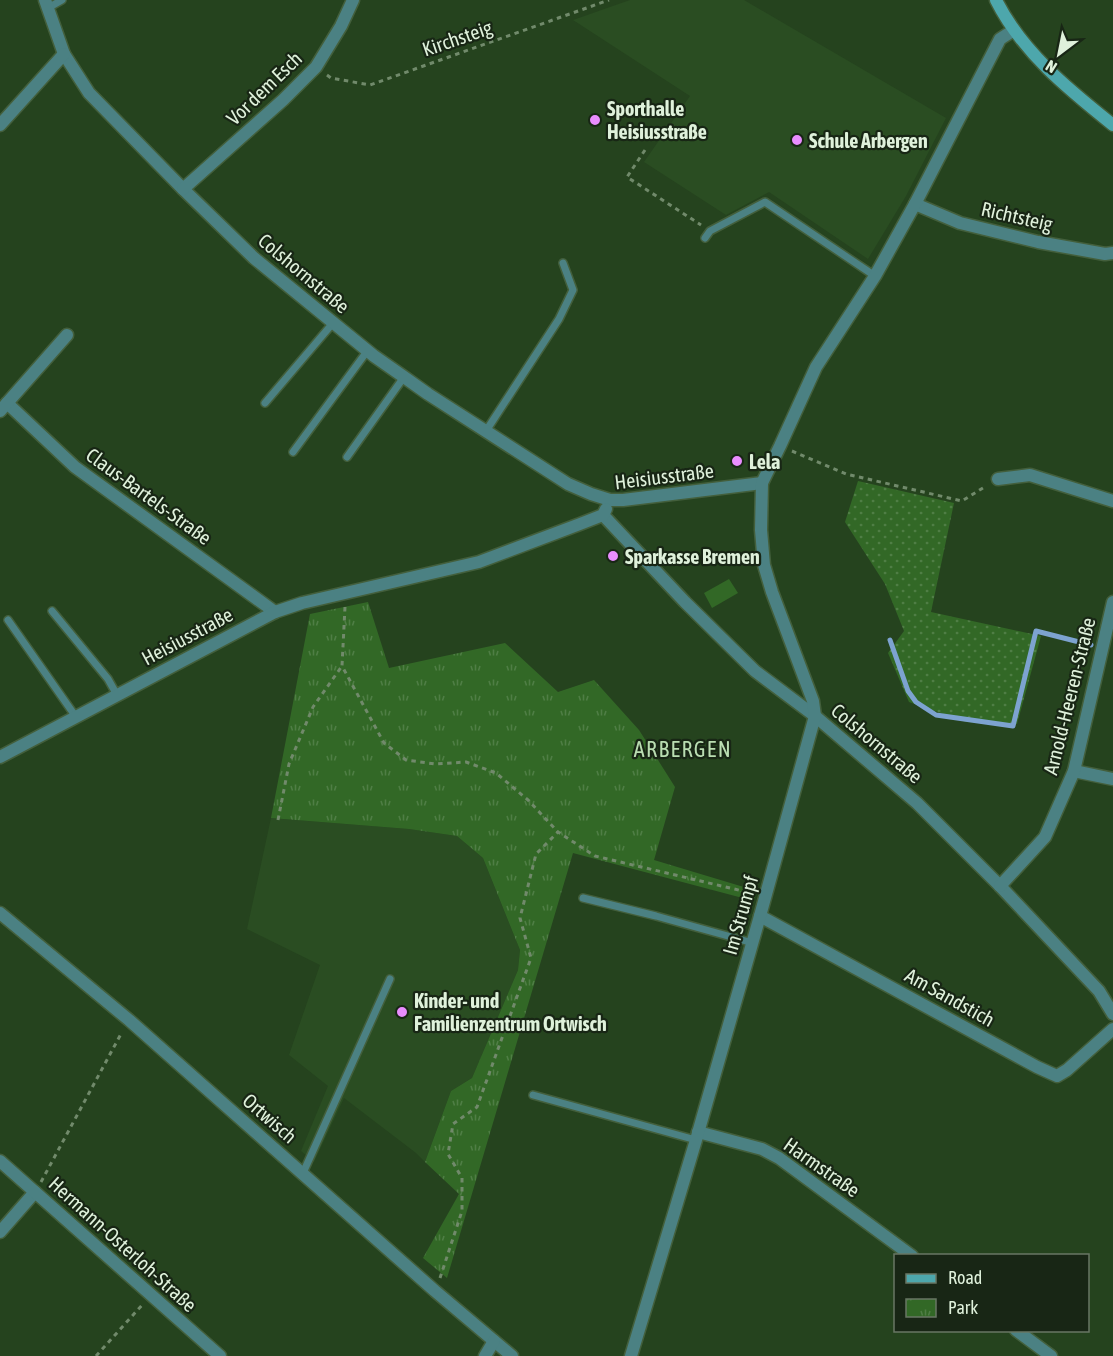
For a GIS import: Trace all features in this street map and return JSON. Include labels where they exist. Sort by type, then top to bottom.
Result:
[{"type":"main road","points":[[996,0],[1014,30],[1041,62],[1064,85],[1113,125]]},
{"type":"street","name":"Vor dem Esch","points":[[183,189],[283,100],[316,67],[341,26],[353,0]]},
{"type":"street","name":"Colshornstraße","points":[[46,4],[64,54],[89,93],[254,258],[333,323],[404,377],[568,484],[610,500]]},
{"type":"street","points":[[762,483],[816,367],[875,276],[1000,39],[1014,30]]},
{"type":"street","points":[[0,125],[64,54]]},
{"type":"street","name":"Richtsteig","points":[[915,204],[960,223],[1038,242],[1113,254]]},
{"type":"street","points":[[4,407],[67,335]]},
{"type":"street","name":"Claus-Bartels-Straße","points":[[4,407],[75,468],[275,612]]},
{"type":"street","points":[[998,479],[1030,476],[1113,501]]},
{"type":"street","name":"Heisiusstraße","points":[[0,758],[275,612],[303,603],[479,562],[603,515],[610,500],[762,483]]},
{"type":"street","name":"Im Strumpf","points":[[631,1356],[753,943],[814,716],[813,701],[764,565],[761,530],[762,483]]},
{"type":"street","name":"Colshornstraße","points":[[603,515],[685,602],[755,671],[814,716],[917,803],[1000,886],[1099,991],[1113,1014]]},
{"type":"street","name":"Arnold-Heeren-Straße","points":[[1000,886],[1046,837],[1074,771],[1113,602]]},
{"type":"street","points":[[1074,771],[1113,779]]},
{"type":"street","name":"Ortwisch","points":[[0,914],[129,1020],[435,1291],[512,1356]]},
{"type":"street","name":"Am Sandstich","points":[[760,916],[1057,1076],[1067,1070],[1113,1029]]},
{"type":"street","name":"Harmstraße","points":[[697,1136],[762,1149],[779,1158],[909,1254]]},
{"type":"street","name":"Hermann-Osterloh-Straße","points":[[0,1161],[220,1356]]},
{"type":"street","points":[[0,1232],[35,1192]]},
{"type":"street","points":[[1019,1332],[1051,1356]]},
{"type":"street","points":[[485,1356],[495,1341]]},
{"type":"lane","points":[[46,4],[62,0]]},
{"type":"lane","points":[[705,238],[710,231],[765,202],[875,276]]},
{"type":"lane","points":[[486,431],[559,319],[573,290],[563,263]]},
{"type":"lane","points":[[265,403],[333,323]]},
{"type":"lane","points":[[293,452],[368,350]]},
{"type":"lane","points":[[347,457],[404,377]]},
{"type":"lane","points":[[52,611],[108,679],[117,695]]},
{"type":"lane","points":[[8,620],[76,717]]},
{"type":"lane","points":[[583,898],[753,943]]},
{"type":"lane","points":[[303,1173],[390,979]]},
{"type":"lane","points":[[533,1095],[697,1136]]},
{"type":"path","name":"Kirchsteig","points":[[316,67],[331,78],[370,85],[609,0]]},
{"type":"path","points":[[645,150],[627,177],[710,231]]},
{"type":"path","points":[[780,446],[846,474],[962,501],[998,479]]},
{"type":"path","points":[[346,593],[342,666],[384,743],[406,760],[435,764],[466,762],[496,773],[528,800],[558,832],[595,855],[766,897]]},
{"type":"path","points":[[278,820],[289,764],[313,707],[342,666]]},
{"type":"path","points":[[435,1291],[462,1211],[462,1178],[448,1154],[453,1124],[477,1107],[528,969],[531,958],[519,918],[536,854],[558,832]]},
{"type":"path","points":[[35,1192],[129,1020]]},
{"type":"path","points":[[96,1356],[151,1294]]},
{"type":"shaded area","name":"Schule Arbergen","points":[[630,0],[744,0],[946,118],[906,196],[868,259],[769,192],[726,215],[644,162],[690,96],[573,20]]},
{"type":"shaded area","name":"Kinder- und Familienzentrum Ortwisch","points":[[271,818],[409,829],[457,836],[483,858],[520,950],[518,970],[472,1078],[451,1091],[425,1162],[344,1098],[314,1162],[301,1151],[328,1086],[289,1055],[320,965],[247,929]]},
{"type":"green space","points":[[858,481],[954,503],[931,612],[1041,636],[1017,724],[966,722],[909,702],[888,653],[904,631],[885,584],[845,522]]},
{"type":"green space","points":[[729,579],[738,593],[712,608],[704,593]]},
{"type":"green space","points":[[368,602],[389,668],[505,643],[558,692],[594,680],[639,730],[675,787],[654,860],[757,891],[754,901],[573,853],[447,1278],[423,1258],[459,1194],[425,1162],[451,1091],[472,1078],[518,970],[520,950],[483,858],[457,836],[409,829],[271,818],[310,614]]},
{"type":"waterway","points":[[890,640],[908,691],[916,702],[936,715],[1013,726],[1036,631],[1091,645]]},
{"type":"place","name":"Sporthalle Heisiusstraße","points":[[595,120]]},
{"type":"place","name":"Schule Arbergen","points":[[797,140]]},
{"type":"place","name":"Lela","points":[[737,461]]},
{"type":"place","name":"Sparkasse Bremen","points":[[613,556]]},
{"type":"place","name":"Kinder- und Familienzentrum Ortwisch","points":[[402,1012]]},
{"type":"district","name":"ARBERGEN","points":[[683,749]]}]
